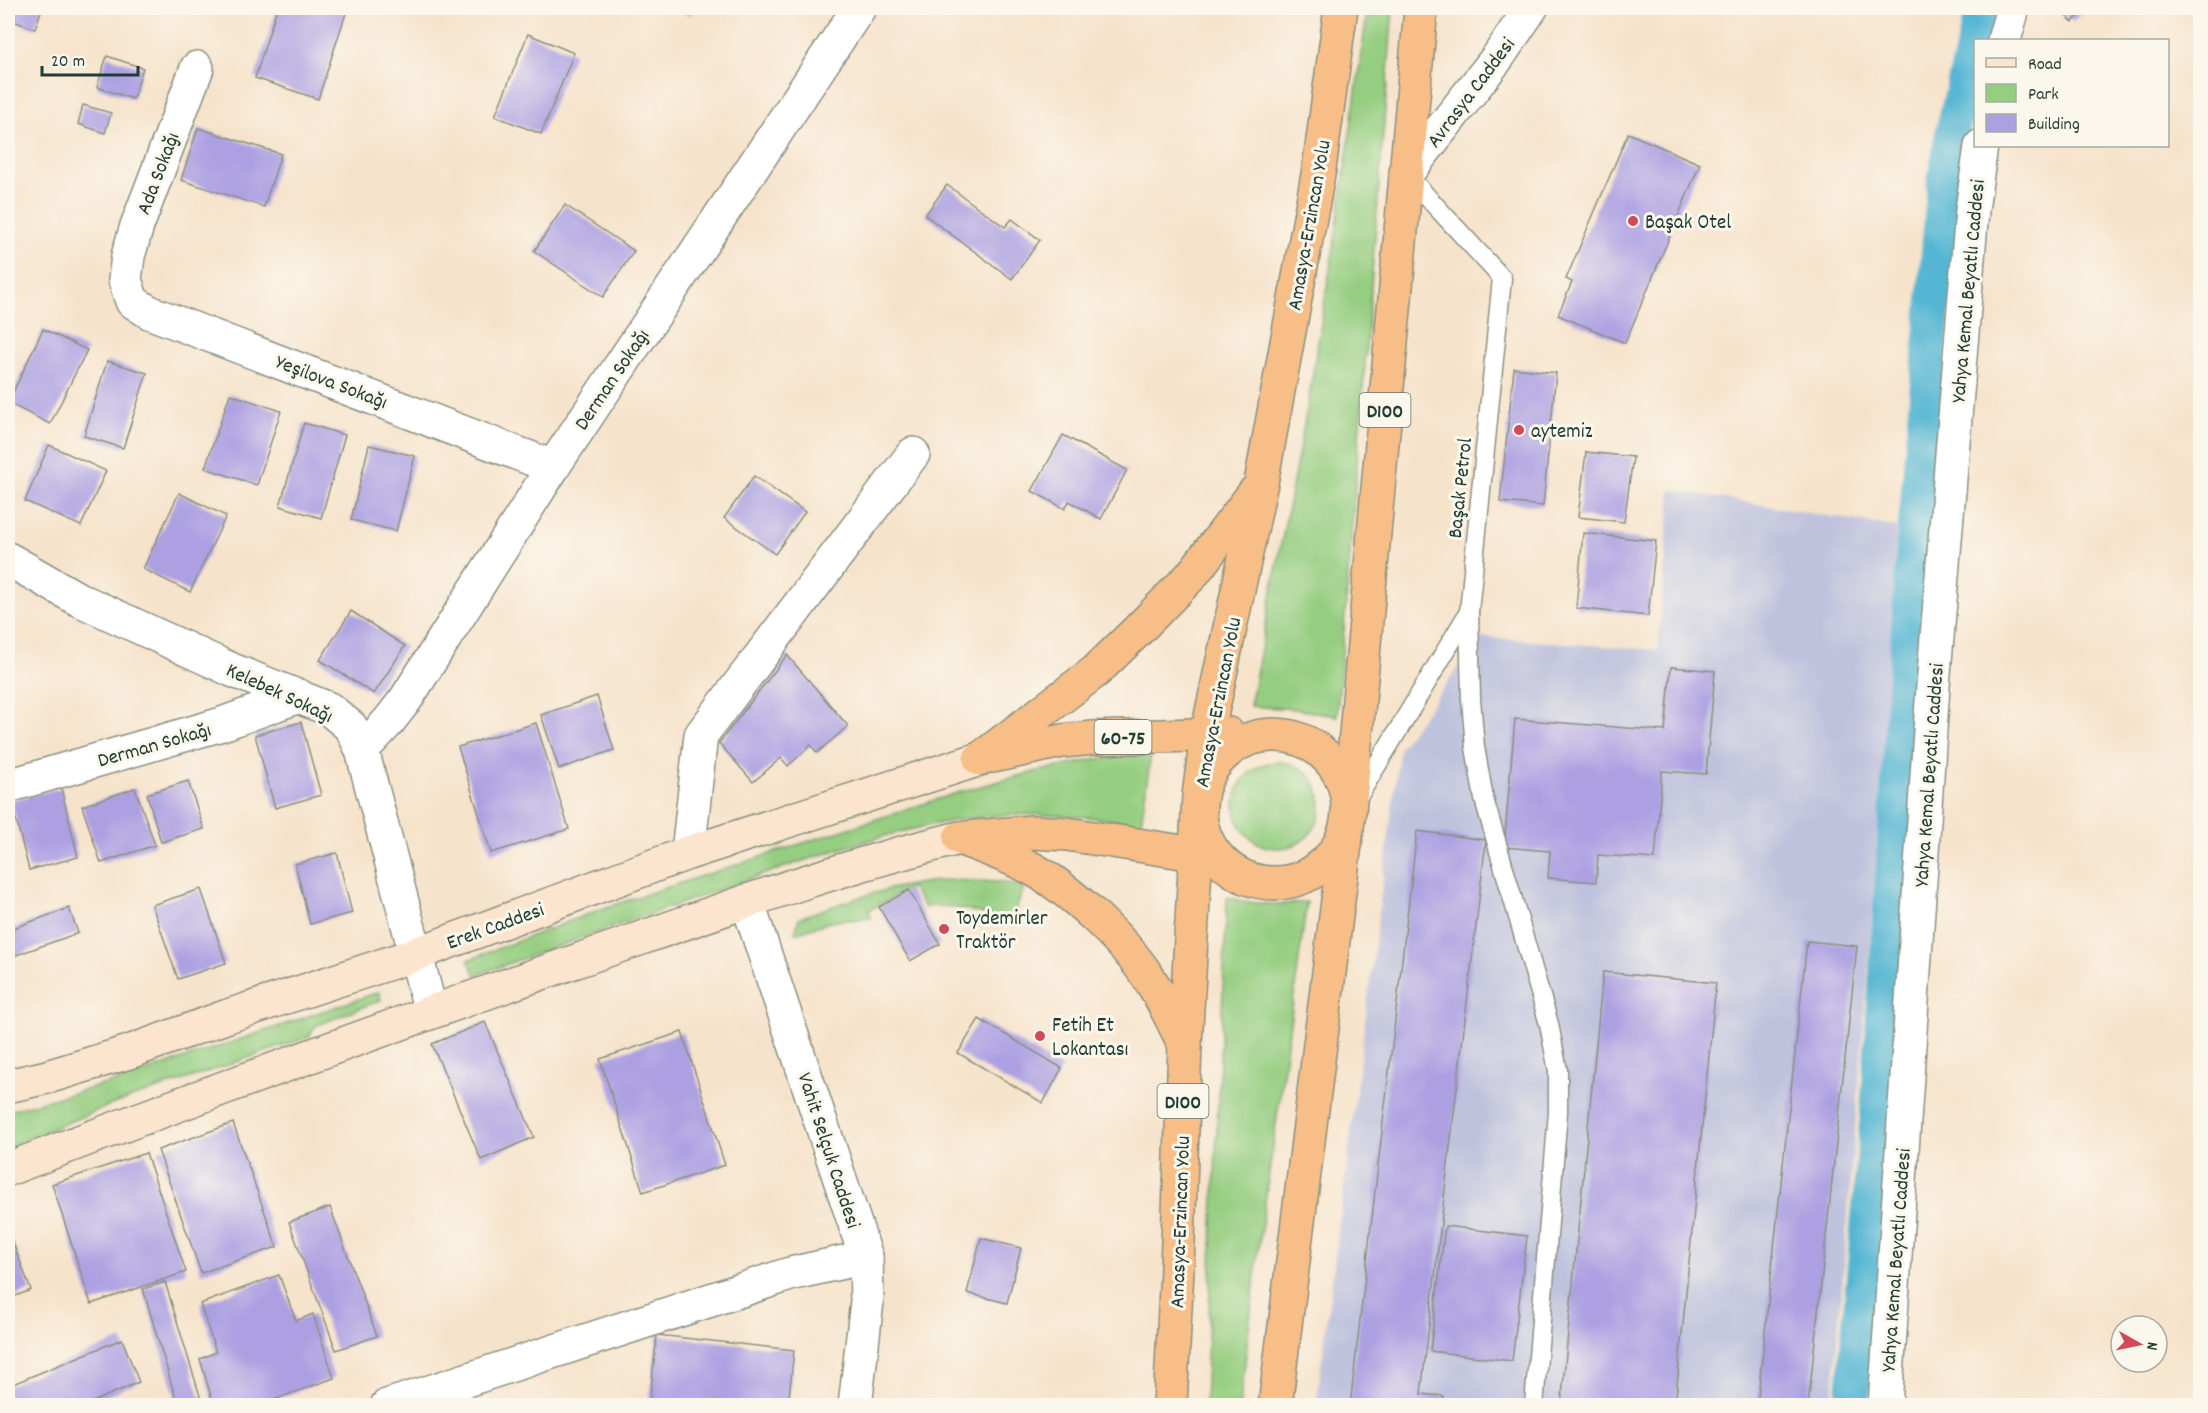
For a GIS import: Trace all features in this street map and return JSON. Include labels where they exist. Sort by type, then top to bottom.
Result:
[{"type":"highway","name":"Amasya-Erzincan Yolu","points":[[1199,796],[1207,735],[1261,483],[1319,169],[1341,8]]},
{"type":"highway","name":"D100","points":[[1275,1406],[1349,812],[1421,8]]},
{"type":"highway","points":[[980,759],[1096,671],[1136,632],[1191,576],[1261,483]]},
{"type":"highway","name":"D100","points":[[1269,734],[1294,736],[1317,747],[1335,765],[1346,787],[1349,812],[1344,837],[1330,858],[1311,874],[1287,883],[1262,883],[1238,875],[1207,857],[1199,796],[1210,770],[1225,752],[1245,740],[1269,734]]},
{"type":"highway","name":"60-75","points":[[980,759],[1062,741],[1093,738],[1269,734]]},
{"type":"highway","points":[[960,838],[1032,832],[1067,834],[1207,857]]},
{"type":"highway","points":[[960,838],[1029,867],[1106,927],[1130,951],[1150,978],[1185,1045]]},
{"type":"highway","name":"Amasya-Erzincan Yolu","points":[[1170,1406],[1178,1269],[1185,1045],[1207,857]]},
{"type":"main road","name":"Erek Caddesi","points":[[8,1086],[47,1077],[129,1052],[228,1016],[416,954],[688,853],[980,759]]},
{"type":"main road","points":[[8,1169],[431,1012],[747,901],[889,855],[960,838]]},
{"type":"street","name":"Derman Sokağı","points":[[362,750],[406,699],[553,466],[859,8]]},
{"type":"street","name":"Avrasya Caddesi","points":[[1406,174],[1498,57],[1531,8]]},
{"type":"street","points":[[2004,39],[2013,8]]},
{"type":"street","name":"Ada Sokağı","points":[[125,280],[128,256],[137,226],[197,68]]},
{"type":"street","name":"Yahya Kemal Beyatlı Caddesi","points":[[1885,1406],[1933,686],[1972,210],[1981,147]]},
{"type":"street","name":"Yeşilova Sokağı","points":[[125,280],[132,301],[148,312],[553,466]]},
{"type":"street","points":[[688,853],[700,735],[914,454]]},
{"type":"street","name":"Kelebek Sokağı","points":[[8,560],[88,604],[232,670],[328,709],[351,727],[362,750],[431,1012]]},
{"type":"street","name":"Derman Sokağı","points":[[8,786],[222,724],[299,696]]},
{"type":"street","name":"Vahit Selçuk Caddesi","points":[[747,901],[866,1257],[867,1301],[855,1406]]},
{"type":"street","points":[[387,1406],[790,1275],[866,1257]]},
{"type":"lane","name":"Başak Petrol","points":[[1349,812],[1469,612],[1502,278],[1406,174]]},
{"type":"lane","points":[[1469,612],[1471,699],[1475,747],[1484,799],[1549,1024],[1558,1071],[1558,1112],[1534,1406]]},
{"type":"shaded area","points":[[1671,490],[1901,528],[1871,935],[1832,1405],[1316,1406],[1400,747],[1481,637],[1658,650]]},
{"type":"green space","points":[[1368,8],[1393,8],[1337,716],[1296,709],[1250,706],[1307,409],[1335,239]]},
{"type":"green space","points":[[1151,754],[1141,824],[1078,816],[1036,814],[973,818],[913,829],[761,875],[476,975],[468,960],[604,908],[963,791],[1034,772],[1097,759]]},
{"type":"green space","points":[[1270,762],[1286,762],[1309,774],[1318,788],[1321,805],[1318,822],[1309,836],[1286,848],[1270,848],[1254,841],[1242,829],[1235,813],[1235,797],[1242,781],[1254,769]]},
{"type":"green space","points":[[950,880],[1002,882],[1024,887],[1011,923],[957,908],[924,907],[911,887],[868,911],[871,918],[834,921],[795,933],[799,918],[837,905],[891,889]]},
{"type":"green space","points":[[1227,897],[1266,904],[1307,902],[1257,1259],[1240,1405],[1205,1406]]},
{"type":"green space","points":[[379,992],[381,1000],[315,1026],[309,1037],[108,1106],[8,1147],[8,1111],[121,1080]]},
{"type":"building","points":[[8,8],[42,8],[35,29],[8,19]]},
{"type":"building","points":[[277,8],[328,8],[346,13],[318,99],[255,78]]},
{"type":"building","points":[[669,8],[693,8],[691,15]]},
{"type":"building","points":[[2056,8],[2085,8],[2073,22]]},
{"type":"building","points":[[528,34],[574,53],[541,134],[495,116]]},
{"type":"building","points":[[107,56],[143,68],[133,99],[97,87]]},
{"type":"building","points":[[83,105],[111,113],[105,133],[78,124]]},
{"type":"building","points":[[198,128],[281,154],[264,207],[181,180]]},
{"type":"building","name":"Başak Otel","points":[[1628,133],[1700,164],[1625,343],[1558,315],[1572,282],[1566,279]]},
{"type":"building","points":[[947,185],[1005,227],[1012,219],[1040,240],[1012,279],[925,215]]},
{"type":"building","points":[[565,205],[634,251],[603,297],[534,251]]},
{"type":"building","points":[[43,329],[87,350],[50,424],[8,403]]},
{"type":"building","points":[[107,361],[147,373],[123,448],[84,436]]},
{"type":"building","points":[[1514,368],[1556,373],[1543,506],[1500,502]]},
{"type":"building","points":[[230,394],[281,411],[257,485],[205,468]]},
{"type":"building","points":[[304,423],[345,435],[321,518],[280,506]]},
{"type":"building","points":[[1063,435],[1127,470],[1101,519],[1069,501],[1065,509],[1032,491]]},
{"type":"building","points":[[49,445],[106,471],[81,526],[25,501]]},
{"type":"building","points":[[369,445],[415,456],[396,531],[351,520]]},
{"type":"building","points":[[1586,452],[1633,457],[1624,522],[1578,517]]},
{"type":"building","points":[[754,476],[805,512],[775,554],[724,518]]},
{"type":"building","points":[[179,493],[226,516],[190,592],[143,569]]},
{"type":"building","points":[[1583,533],[1656,541],[1648,616],[1576,608]]},
{"type":"building","points":[[351,611],[405,646],[374,694],[320,660]]},
{"type":"building","points":[[787,655],[848,726],[817,753],[811,745],[788,766],[781,758],[753,782],[719,743]]},
{"type":"building","points":[[1671,667],[1715,671],[1706,774],[1662,771],[1655,859],[1598,855],[1596,882],[1548,878],[1550,851],[1504,847],[1515,719],[1665,731]]},
{"type":"building","points":[[597,696],[614,750],[559,769],[541,715]]},
{"type":"building","points":[[301,722],[321,795],[275,808],[255,735]]},
{"type":"building","points":[[536,723],[569,829],[491,853],[458,747]]},
{"type":"building","points":[[188,781],[204,829],[161,842],[147,794]]},
{"type":"building","points":[[61,788],[78,857],[29,870],[11,800]]},
{"type":"building","points":[[135,788],[155,845],[101,863],[82,806]]},
{"type":"building","points":[[1417,831],[1486,840],[1421,1394],[1443,1396],[1442,1406],[1350,1406]]},
{"type":"building","points":[[337,853],[352,913],[310,924],[295,864]]},
{"type":"building","points":[[201,889],[226,963],[178,979],[152,905]]},
{"type":"building","points":[[909,890],[940,944],[910,961],[879,907]]},
{"type":"building","points":[[69,908],[78,933],[8,958],[8,930]]},
{"type":"building","points":[[1807,941],[1857,946],[1808,1406],[1757,1406]]},
{"type":"building","points":[[1603,972],[1716,983],[1675,1406],[1561,1406]]},
{"type":"building","points":[[979,1019],[1062,1068],[1043,1103],[958,1053]]},
{"type":"building","points":[[485,1022],[534,1137],[481,1160],[432,1044]]},
{"type":"building","points":[[682,1032],[725,1165],[643,1192],[600,1059]]},
{"type":"building","points":[[233,1123],[277,1247],[201,1273],[158,1150]]},
{"type":"building","points":[[146,1153],[186,1272],[91,1304],[52,1184]]},
{"type":"building","points":[[330,1207],[377,1336],[336,1350],[289,1222]]},
{"type":"building","points":[[1445,1226],[1527,1236],[1512,1361],[1430,1351]]},
{"type":"building","points":[[8,1230],[31,1290],[8,1299]]},
{"type":"building","points":[[981,1238],[1021,1248],[1007,1303],[967,1293]]},
{"type":"building","points":[[279,1275],[296,1321],[313,1314],[334,1378],[257,1406],[214,1406],[200,1359],[216,1352],[200,1304]]},
{"type":"building","points":[[165,1282],[203,1406],[178,1406],[143,1289]]},
{"type":"building","points":[[657,1335],[794,1350],[788,1406],[649,1406]]},
{"type":"building","points":[[122,1339],[139,1382],[83,1406],[8,1406],[8,1386]]},
{"type":"waterway","points":[[1975,39],[1982,8]]},
{"type":"waterway","points":[[1852,1406],[1877,1113],[1913,551],[1944,181],[1953,129],[1974,41]]},
{"type":"place","name":"Başak Otel","points":[[1633,221]]},
{"type":"place","name":"aytemiz","points":[[1519,430]]},
{"type":"place","name":"Toydemirler Traktör","points":[[944,929]]},
{"type":"place","name":"Fetih Et Lokantası","points":[[1040,1036]]}]
